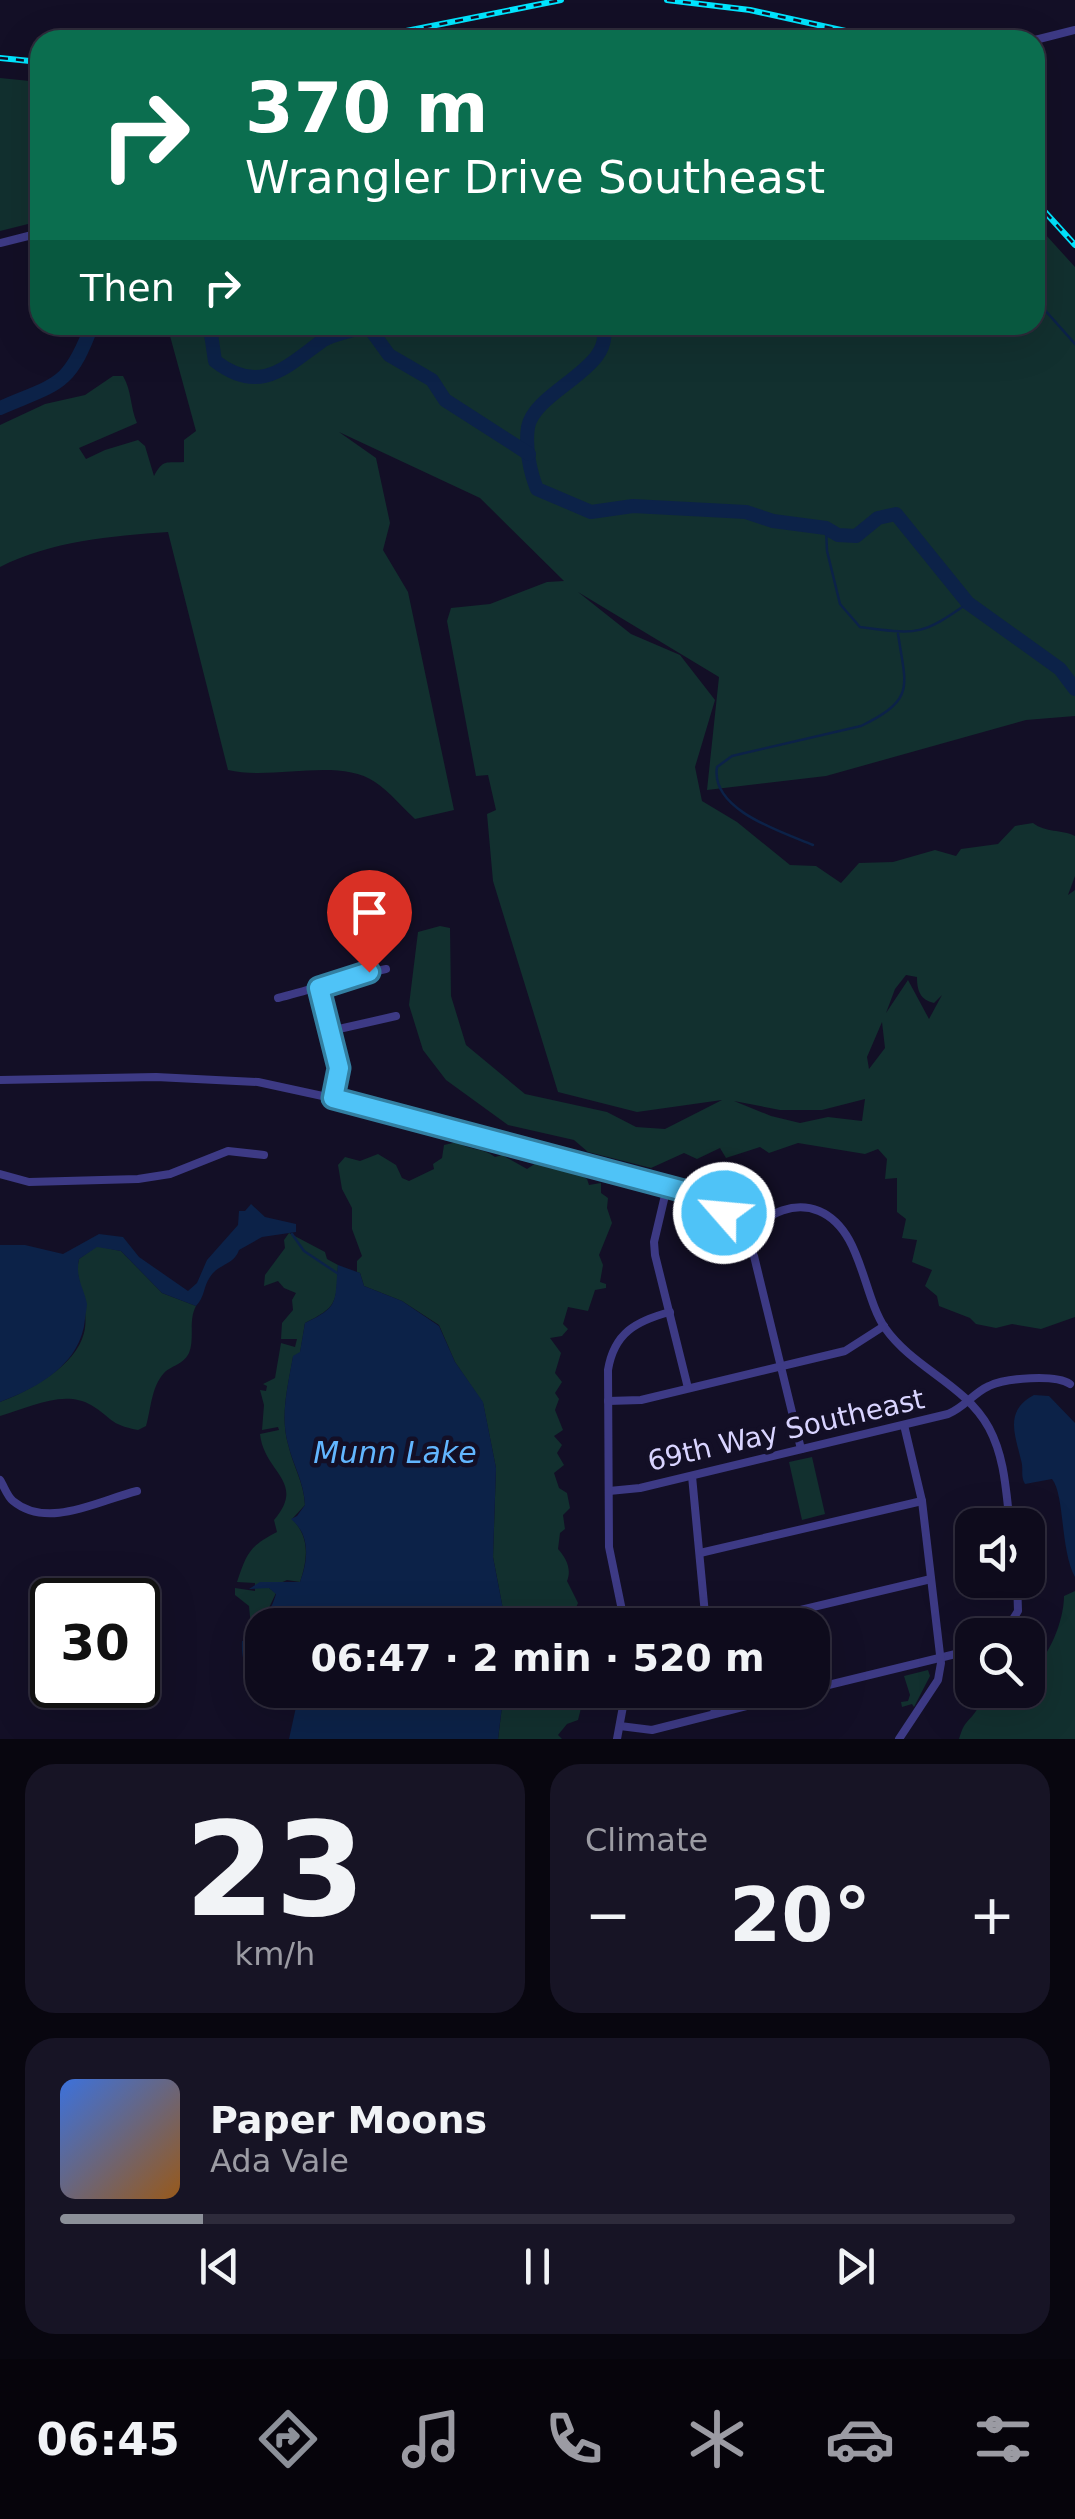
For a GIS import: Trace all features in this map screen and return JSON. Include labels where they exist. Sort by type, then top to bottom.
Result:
[{"type":"street","points":[[1045,38],[1075,30]]},
{"type":"street","points":[[0,243],[30,236]]},
{"type":"street","points":[[278,998],[386,968]]},
{"type":"street","points":[[319,988],[339,1068],[333,1098]]},
{"type":"street","points":[[330,1031],[396,1016]]},
{"type":"street","points":[[0,1080],[225,1078],[272,1084],[695,1195],[716,1206],[742,1233],[758,1269],[800,1449]]},
{"type":"street","points":[[0,1174],[29,1182],[152,1178],[228,1150],[264,1155]]},
{"type":"street","points":[[667,1187],[654,1242],[688,1388]]},
{"type":"street","points":[[742,1233],[784,1209],[807,1208],[824,1214],[848,1239],[884,1326],[903,1349],[969,1400],[986,1423],[998,1450],[1007,1508]]},
{"type":"street","points":[[622,1608],[609,1547],[610,1357],[621,1336],[640,1321],[670,1312]]},
{"type":"street","points":[[608,1401],[640,1400],[846,1351],[884,1326]]},
{"type":"street","name":"69th Way Southeast","points":[[610,1490],[692,1476],[955,1412],[997,1383],[1053,1378],[1070,1384]]},
{"type":"street","points":[[899,1739],[938,1680],[941,1657],[922,1501],[904,1424]]},
{"type":"street","points":[[692,1476],[705,1608]]},
{"type":"street","points":[[0,1480],[12,1500],[36,1512],[66,1512],[137,1491]]},
{"type":"street","points":[[700,1553],[922,1501]]},
{"type":"street","points":[[809,1608],[931,1579]]},
{"type":"street","points":[[830,1685],[955,1654]]},
{"type":"street","points":[[617,1739],[623,1708]]},
{"type":"street","points":[[714,1708],[715,1713]]},
{"type":"street","points":[[620,1726],[646,1731],[736,1708]]},
{"type":"green space","points":[[0,78],[30,81],[30,224],[0,231]]},
{"type":"green space","points":[[1045,234],[1075,267],[1075,716],[1026,720],[826,776],[707,790],[719,677],[578,592],[631,634],[680,655],[715,700],[695,767],[702,801],[737,822],[790,865],[816,866],[841,883],[859,863],[893,862],[935,850],[956,856],[961,849],[998,844],[1015,826],[1033,823],[1075,836],[1075,876],[1068,895],[1075,890],[1075,1317],[1041,1329],[1012,1324],[996,1328],[976,1324],[939,1306],[937,1296],[925,1286],[932,1270],[912,1262],[917,1240],[902,1238],[906,1219],[897,1212],[897,1178],[885,1179],[887,1159],[878,1149],[865,1154],[798,1143],[769,1153],[760,1147],[726,1158],[720,1148],[697,1159],[684,1153],[651,1168],[588,1152],[574,1140],[508,1125],[446,1080],[423,1050],[409,1005],[418,932],[440,926],[450,928],[451,996],[466,1045],[525,1094],[607,1112],[636,1127],[665,1129],[722,1100],[637,1112],[558,1092],[493,881],[487,814],[496,810],[488,775],[476,776],[447,621],[451,608],[490,604],[547,582],[564,581],[480,498],[339,432],[376,458],[390,523],[383,550],[408,592],[454,810],[415,819],[375,782],[343,771],[228,770],[168,532],[61,546],[0,567],[0,425],[45,404],[85,395],[113,376],[123,376],[137,423],[79,448],[86,459],[138,440],[145,446],[154,476],[163,464],[184,462],[184,440],[196,431],[170,335],[1045,335]],"holes":[[[906,975],[917,977],[922,997],[934,1003],[942,995],[929,1019],[908,980],[886,1013],[895,989]],[[882,1022],[885,1048],[869,1069],[867,1057]],[[865,1099],[862,1121],[828,1117],[800,1123],[734,1101],[780,1110],[822,1110]]]},
{"type":"green space","points":[[457,1142],[495,1157],[502,1155],[527,1169],[536,1163],[552,1169],[561,1163],[587,1179],[589,1185],[601,1183],[601,1193],[608,1198],[612,1223],[599,1255],[603,1265],[600,1282],[606,1288],[595,1290],[588,1311],[568,1307],[563,1324],[568,1329],[562,1336],[550,1338],[561,1353],[555,1373],[562,1382],[555,1393],[559,1399],[555,1410],[563,1430],[554,1436],[562,1445],[557,1453],[564,1465],[554,1473],[559,1488],[567,1493],[570,1508],[563,1515],[565,1529],[560,1533],[558,1549],[567,1564],[567,1581],[578,1603],[576,1608],[503,1608],[493,1557],[496,1468],[483,1403],[455,1362],[439,1325],[402,1301],[364,1286],[357,1272],[357,1261],[362,1256],[338,1165],[345,1157],[360,1161],[378,1154],[396,1165],[402,1178],[409,1181],[434,1169],[433,1164],[442,1158],[444,1145]]},
{"type":"green space","points":[[289,1233],[325,1252],[327,1259],[338,1265],[337,1287],[330,1307],[305,1323],[300,1353],[293,1357],[286,1400],[286,1433],[305,1505],[292,1519],[305,1541],[303,1573],[300,1582],[287,1580],[269,1588],[276,1593],[269,1608],[249,1608],[235,1595],[235,1588],[255,1591],[255,1583],[237,1582],[251,1551],[277,1532],[274,1520],[286,1496],[260,1434],[279,1430],[262,1430],[264,1405],[260,1390],[266,1391],[263,1384],[275,1378],[281,1343],[295,1347],[297,1339],[281,1339],[282,1323],[293,1310],[296,1293],[278,1281],[264,1286],[265,1275],[285,1248],[284,1240]]},
{"type":"green space","points":[[97,1246],[121,1251],[162,1293],[196,1306],[189,1353],[160,1379],[146,1426],[138,1430],[116,1423],[91,1405],[69,1399],[0,1416],[0,1402],[50,1376],[79,1345],[85,1318],[77,1269],[79,1259]]},
{"type":"green space","points":[[812,1457],[825,1514],[802,1520],[789,1462]]},
{"type":"green space","points":[[1075,1591],[1075,1739],[959,1739],[978,1708],[1045,1708],[1045,1653],[1054,1638],[1064,1596]]},
{"type":"green space","points":[[928,1670],[930,1676],[914,1707],[902,1707],[901,1702],[908,1701],[910,1695],[904,1676]]},
{"type":"green space","points":[[502,1708],[581,1708],[578,1720],[567,1724],[558,1735],[562,1739],[498,1739]]},
{"type":"water","points":[[251,1204],[265,1217],[296,1224],[296,1232],[262,1237],[239,1250],[210,1277],[196,1306],[162,1293],[121,1251],[97,1247],[79,1259],[79,1277],[87,1304],[76,1349],[56,1372],[0,1402],[0,1245],[25,1245],[63,1254],[99,1234],[123,1237],[139,1257],[188,1291],[197,1283],[207,1260],[238,1225],[239,1211],[245,1211]]},
{"type":"water","name":"Munn Lake","points":[[338,1265],[360,1273],[364,1286],[402,1301],[439,1326],[455,1362],[483,1402],[496,1468],[493,1557],[503,1608],[270,1608],[276,1594],[269,1588],[249,1589],[260,1582],[300,1582],[303,1574],[305,1540],[291,1519],[305,1505],[286,1433],[286,1400],[293,1356],[300,1352],[305,1323],[325,1312],[335,1295]]},
{"type":"water","points":[[1034,1395],[1049,1396],[1075,1423],[1075,1577],[1052,1479],[1025,1484],[1023,1478],[1015,1416],[1018,1408]]},
{"type":"water","points":[[296,1708],[502,1708],[498,1739],[289,1739]]},
{"type":"waterway","points":[[1045,310],[1075,344]]},
{"type":"waterway","points":[[0,408],[59,380],[76,361],[88,335]]},
{"type":"waterway","points":[[211,335],[215,361],[231,371],[259,377],[284,368],[336,335]]},
{"type":"waterway","points":[[375,335],[389,355],[432,380],[445,400],[529,454]]},
{"type":"waterway","points":[[603,335],[599,353],[545,401],[528,427],[529,459],[537,489],[591,512],[633,506],[746,512],[773,521],[826,528],[838,535],[856,536],[878,518],[896,514],[968,603],[1060,669],[1075,689]]},
{"type":"waterway","points":[[826,528],[827,551],[840,604],[860,627],[917,630],[939,622],[968,603]]},
{"type":"waterway","points":[[813,845],[767,826],[736,807],[718,782],[717,767],[732,756],[861,726],[891,708],[903,690],[898,634]]},
{"type":"waterway","points":[[292,1234],[304,1251],[337,1273]]},
{"type":"railway","points":[[411,30],[561,0]]},
{"type":"railway","points":[[667,0],[750,10],[841,30]]},
{"type":"railway","points":[[0,58],[30,61]]},
{"type":"railway","points":[[1045,212],[1075,245]]},
{"type":"route","points":[[369,972],[319,988],[339,1068],[333,1098],[684,1191],[724,1213]]}]
